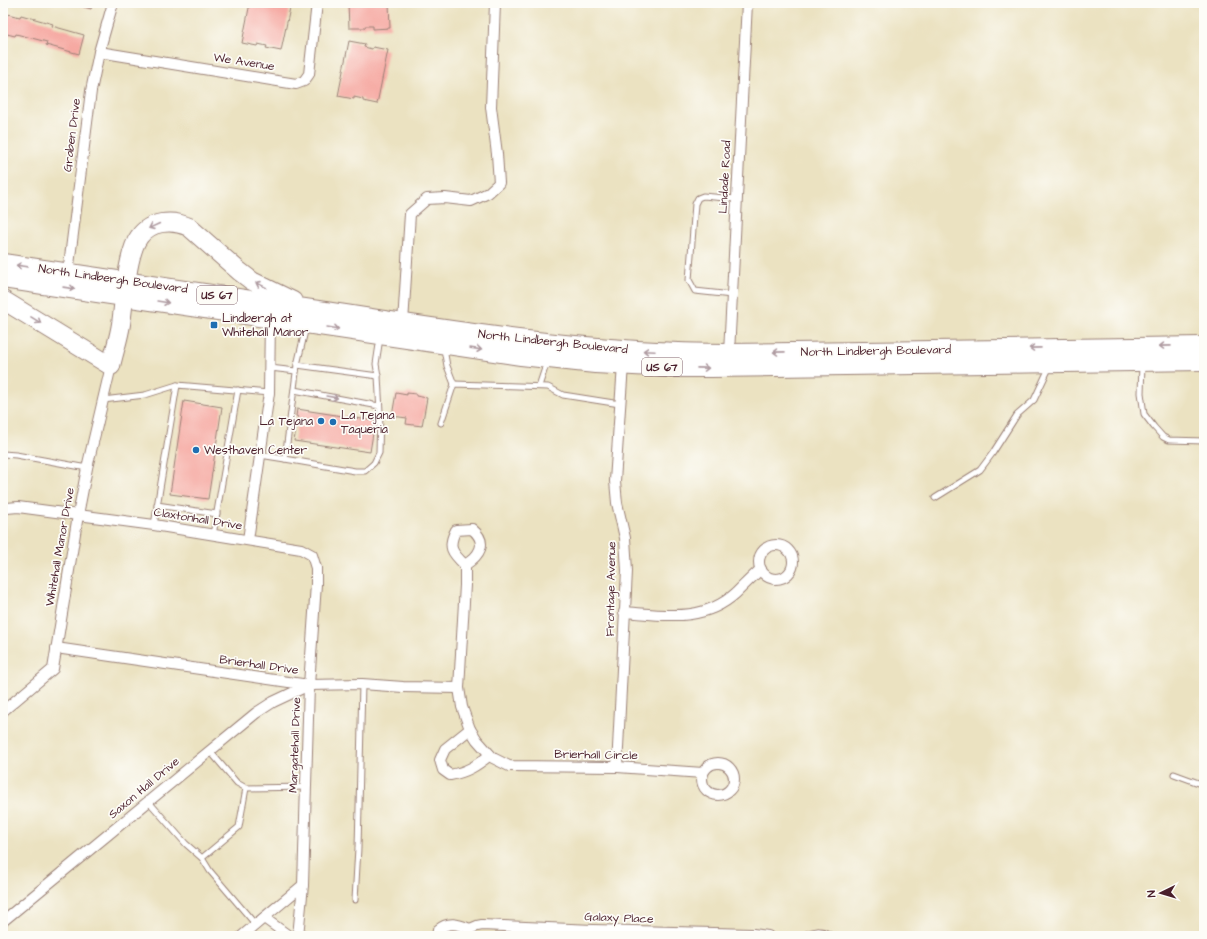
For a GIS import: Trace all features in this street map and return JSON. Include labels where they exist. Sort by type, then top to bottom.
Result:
[{"type":"highway","points":[[3,300],[111,366],[120,328],[132,253],[139,236],[146,230],[163,222],[180,223],[189,227],[252,281],[308,317]]},
{"type":"highway","name":"North Lindbergh Boulevard","points":[[3,263],[68,272],[126,289],[270,319],[308,317],[380,335],[548,359],[672,368],[1204,361]]},
{"type":"highway","name":"North Lindbergh Boulevard","points":[[3,278],[126,289],[308,317],[403,323],[509,338],[600,348],[686,353],[1204,346]]},
{"type":"street","name":"Graben Drive","points":[[68,272],[91,91],[99,52],[113,3]]},
{"type":"street","name":"We Avenue","points":[[99,52],[296,84],[304,81],[309,74],[317,3]]},
{"type":"street","points":[[403,323],[410,214],[427,199],[445,198],[471,201],[488,193],[498,183],[497,154],[491,106],[495,3]]},
{"type":"street","name":"Lindade Road","points":[[729,353],[747,3]]},
{"type":"street","points":[[248,540],[269,393],[270,319]]},
{"type":"street","name":"Frontage Avenue","points":[[617,768],[626,571],[625,538],[616,503],[615,481],[623,365]]},
{"type":"street","name":"Whitehall Manor Drive","points":[[3,711],[53,669],[87,468],[111,366]]},
{"type":"street","name":"Claxtonhall Drive","points":[[3,509],[18,507],[154,525],[213,536],[302,549],[312,555]]},
{"type":"street","name":"Margatehall Drive","points":[[298,936],[303,885],[309,686],[316,584],[316,568],[312,555]]},
{"type":"street","name":"Brierhall Circle","points":[[465,565],[459,688],[462,707],[470,729],[476,740],[490,755],[509,766],[617,768],[703,773]]},
{"type":"street","points":[[624,612],[675,616],[702,612],[723,602],[736,593],[761,569]]},
{"type":"street","name":"Brierhall Drive","points":[[56,648],[309,686],[362,684],[403,687],[459,688]]},
{"type":"street","name":"Saxon Hall Drive","points":[[3,921],[149,802],[209,750],[256,713],[273,702],[309,686]]},
{"type":"street","points":[[470,729],[445,749],[440,760],[443,770],[450,775],[464,772],[478,765],[490,755]]},
{"type":"street","points":[[242,936],[303,885]]},
{"type":"street","points":[[260,921],[289,936]]},
{"type":"street","name":"Galaxy Place","points":[[437,936],[438,930],[443,926],[458,925],[470,932],[477,926],[482,925],[593,933],[768,936]]},
{"type":"street","points":[[808,936],[814,933],[820,933],[827,936]]},
{"type":"lane","points":[[732,295],[695,291],[688,280],[695,204],[698,198],[703,196],[736,199]]},
{"type":"lane","points":[[286,459],[296,371],[308,317]]},
{"type":"lane","points":[[260,455],[355,471],[365,471],[374,463],[379,453],[378,376],[376,364],[380,335]]},
{"type":"lane","points":[[440,423],[454,384],[447,366],[443,345]]},
{"type":"lane","points":[[540,386],[548,359]]},
{"type":"lane","points":[[1142,362],[1141,393],[1144,414],[1154,427],[1163,437],[1169,440],[1204,441]]},
{"type":"lane","points":[[935,498],[980,470],[1017,415],[1034,400],[1052,363]]},
{"type":"lane","points":[[297,365],[378,376]]},
{"type":"lane","points":[[270,368],[296,371]]},
{"type":"lane","points":[[454,384],[540,386],[548,387],[563,395],[620,404]]},
{"type":"lane","points":[[154,525],[177,385]]},
{"type":"lane","points":[[103,400],[145,395],[177,385],[269,393]]},
{"type":"lane","points":[[213,536],[238,390]]},
{"type":"lane","points":[[294,390],[379,406]]},
{"type":"lane","points":[[3,454],[87,468]]},
{"type":"lane","points":[[158,505],[217,514]]},
{"type":"lane","points":[[355,900],[358,848],[362,684]]},
{"type":"lane","points":[[209,750],[237,783],[246,788],[307,787]]},
{"type":"lane","points":[[1174,774],[1204,785]]},
{"type":"lane","points":[[202,858],[239,827],[246,788]]},
{"type":"lane","points":[[149,802],[186,844],[202,858],[210,871],[260,921]]},
{"type":"building","points":[[70,3],[93,3],[91,9]]},
{"type":"building","points":[[250,3],[291,3],[281,51],[266,48],[267,46],[258,44],[257,46],[242,43]]},
{"type":"building","points":[[348,3],[389,3],[390,28],[373,29],[373,26],[365,26],[365,28],[349,28]]},
{"type":"building","points":[[3,13],[20,17],[21,15],[84,35],[79,54],[46,45],[47,42],[16,34],[15,36],[3,33]]},
{"type":"building","points":[[349,41],[365,44],[364,47],[372,49],[373,47],[388,50],[377,104],[363,101],[363,99],[354,97],[354,99],[338,96]]},
{"type":"building","points":[[396,393],[407,395],[407,393],[416,394],[416,396],[427,398],[422,426],[406,424],[407,418],[392,416]]},
{"type":"building","name":"Westhaven Center","points":[[184,401],[222,407],[208,499],[170,494]]},
{"type":"building","points":[[297,409],[375,421],[370,452],[294,441],[298,417],[296,416]]},
{"type":"place","name":"Lindbergh at Whitehall Manor","points":[[214,325]]},
{"type":"place","name":"La Tejana","points":[[321,421]]},
{"type":"place","name":"La Tejana Taqueria","points":[[333,422]]},
{"type":"place","name":"Westhaven Center","points":[[196,450]]}]
